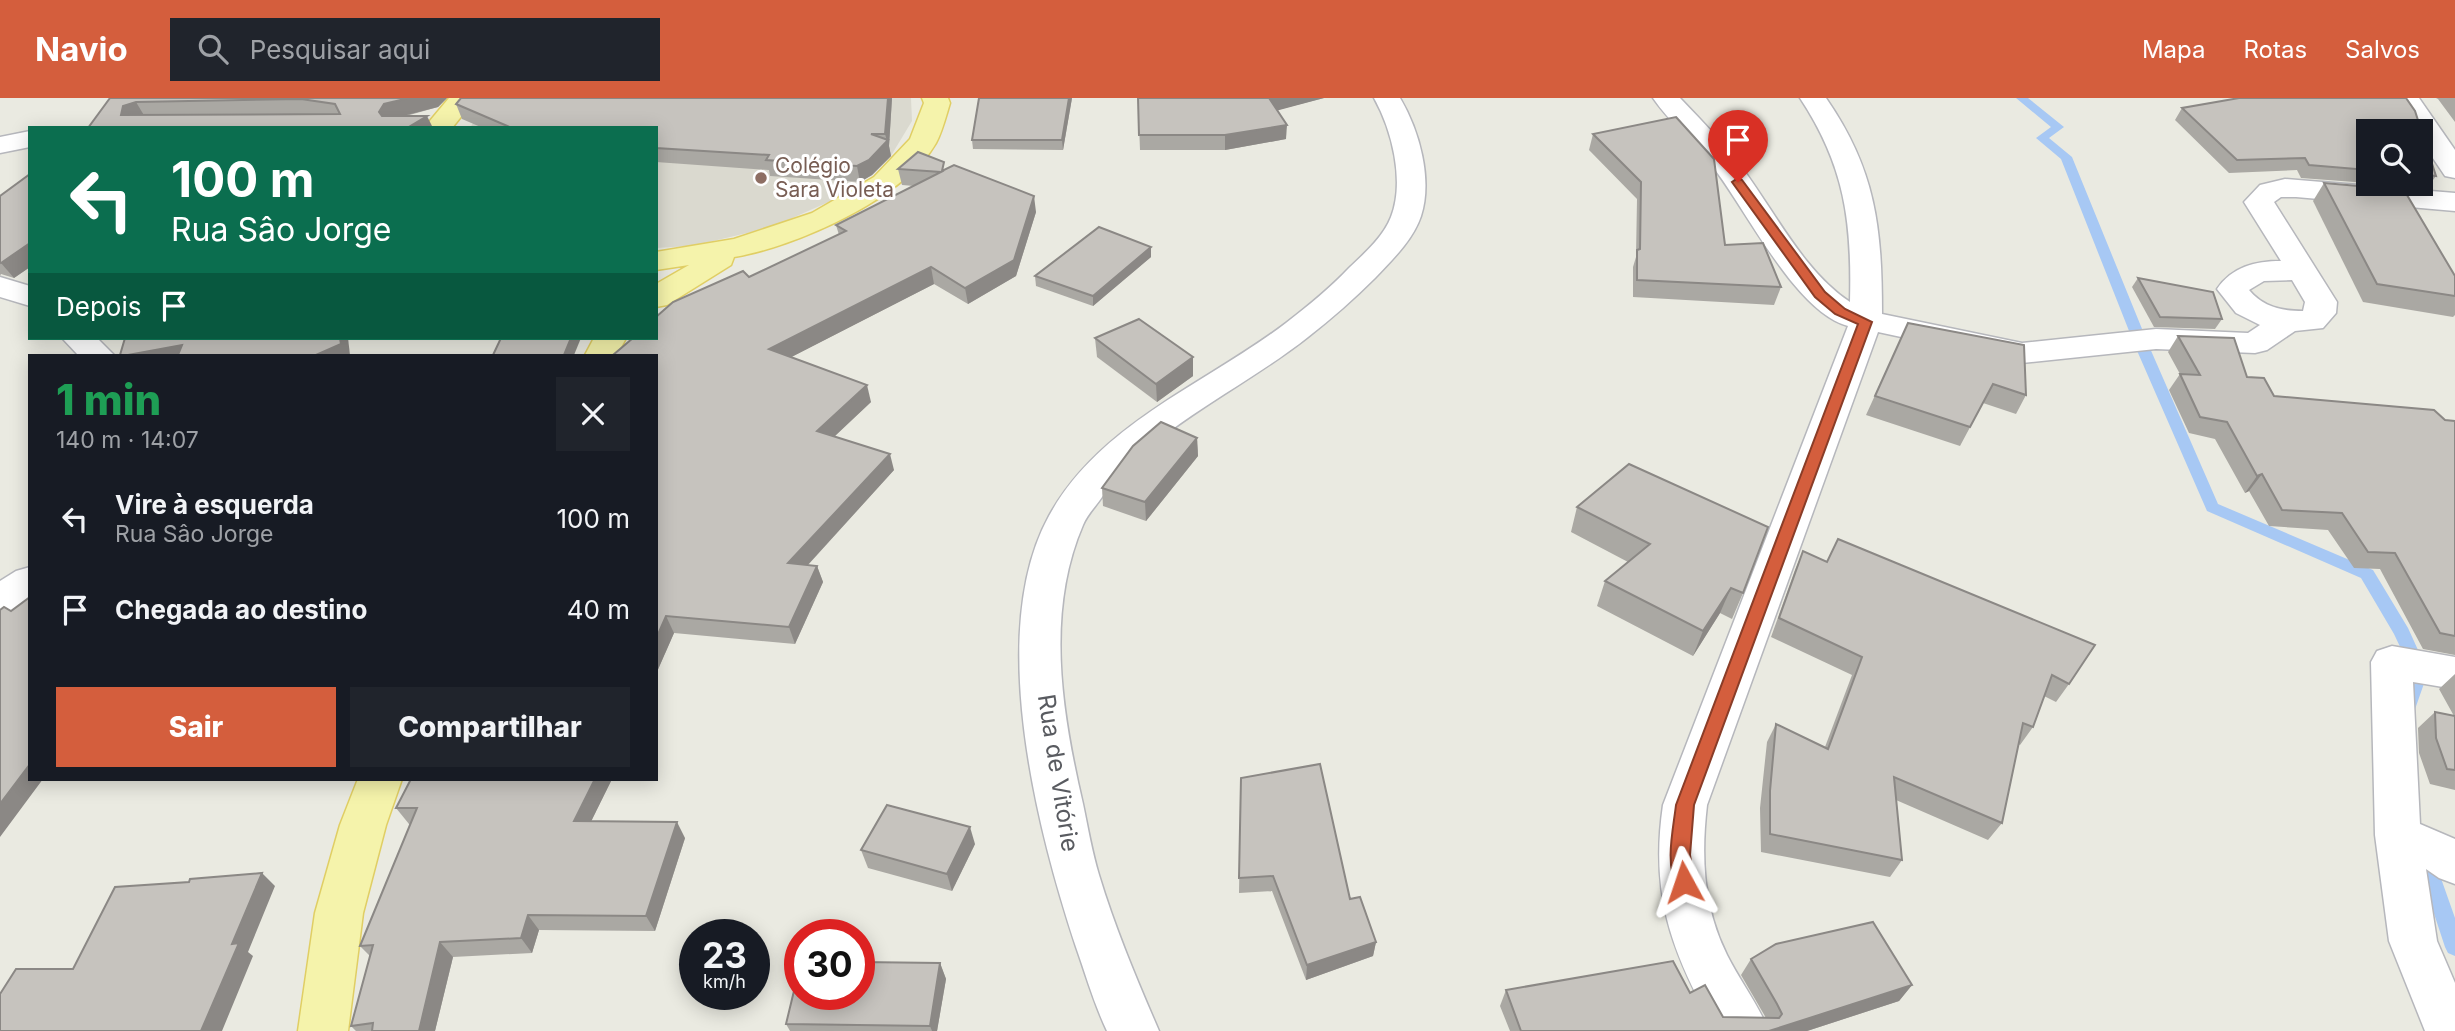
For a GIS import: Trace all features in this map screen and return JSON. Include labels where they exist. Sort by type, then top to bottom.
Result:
[{"type":"main road","points":[[658,261],[740,247],[822,219],[884,183],[923,142],[937,103],[935,98]]},
{"type":"main road","points":[[658,297],[740,247]]},
{"type":"main road","points":[[324,1031],[339,913],[363,825],[379,781]]},
{"type":"street","name":"Rua de Vitórie","points":[[1135,1031],[1123,1012],[1075,874],[1048,746],[1039,639],[1048,573],[1066,519],[1106,466],[1161,420],[1296,331],[1349,286],[1387,248],[1406,217],[1412,188],[1405,145],[1396,114],[1387,98]]},
{"type":"street","points":[[1666,98],[1723,161],[1820,295],[1840,311],[1866,322],[2022,353],[2140,340],[2255,343],[2285,323]]},
{"type":"street","points":[[1744,1031],[1707,968],[1688,909],[1680,855],[1685,805],[1866,322],[1867,241],[1856,180],[1832,121],[1813,98]]},
{"type":"street","points":[[2406,98],[2455,170]]},
{"type":"street","points":[[0,145],[28,139]]},
{"type":"street","points":[[2303,271],[2251,273],[2239,279],[2233,289],[2238,300],[2253,310],[2285,323],[2312,321],[2320,313],[2321,302],[2303,271],[2259,202],[2263,194],[2276,188],[2296,188],[2455,202]]},
{"type":"street","points":[[0,286],[28,296]]},
{"type":"street","points":[[80,340],[96,354]]},
{"type":"street","points":[[0,601],[28,582]]},
{"type":"street","points":[[2427,668],[2398,835],[2413,941],[2450,1031]]},
{"type":"street","points":[[2398,835],[2452,861]]},
{"type":"shaded area","name":"Colégio Sara Violeta","points":[[498,98],[911,98],[912,121],[889,159],[842,196],[772,227],[692,246],[658,248],[658,126],[471,126],[481,110]]},
{"type":"building","points":[[110,98],[409,98],[384,104],[379,112],[382,116],[427,116],[410,126],[89,126]],"holes":[[[301,99],[335,104],[340,114],[121,115],[123,106],[136,102]]]},
{"type":"building","points":[[461,98],[888,98],[885,134],[871,134],[888,140],[869,160],[857,166],[766,160],[769,155],[658,148],[658,126],[507,126],[456,104]]},
{"type":"building","points":[[979,98],[1069,98],[1062,140],[972,140]]},
{"type":"building","points":[[1138,98],[1269,98],[1287,125],[1225,135],[1139,135]]},
{"type":"building","points":[[2239,98],[2406,98],[2418,119],[2356,119],[2356,169],[2309,165],[2305,158],[2237,160],[2182,108]]},
{"type":"building","points":[[1676,117],[1714,159],[1725,245],[1763,243],[1781,287],[1637,280],[1641,182],[1593,134]]},
{"type":"building","points":[[918,152],[944,162],[942,171],[954,165],[1034,196],[1014,260],[965,288],[931,267],[769,349],[867,385],[817,431],[890,454],[788,563],[817,566],[789,627],[666,616],[658,634],[658,354],[614,354],[631,340],[658,340],[658,315],[673,302],[743,271],[749,277],[846,231],[836,225],[941,172],[898,169]]},
{"type":"building","points":[[28,175],[28,244],[1,263],[0,262],[0,196]]},
{"type":"building","points":[[2324,183],[2356,186],[2356,196],[2408,196],[2455,276],[2455,296],[2377,284]]},
{"type":"building","points":[[1099,227],[1151,247],[1093,296],[1035,276]]},
{"type":"building","points":[[2138,278],[2213,292],[2222,319],[2160,317]]},
{"type":"building","points":[[1139,319],[1193,357],[1156,384],[1095,338]]},
{"type":"building","points":[[1908,323],[2024,345],[2026,395],[1993,384],[1970,427],[1875,396]]},
{"type":"building","points":[[2178,336],[2234,338],[2247,377],[2264,378],[2274,396],[2434,410],[2445,420],[2455,421],[2455,636],[2440,633],[2395,553],[2368,552],[2342,513],[2282,510],[2262,474],[2257,476],[2227,422],[2200,417],[2180,374],[2200,375]]},
{"type":"building","points":[[124,340],[340,340],[341,344],[318,354],[178,354],[182,345],[120,354]]},
{"type":"building","points":[[500,340],[570,340],[564,354],[493,354]]},
{"type":"building","points":[[1161,422],[1197,438],[1145,502],[1102,488],[1133,446]]},
{"type":"building","points":[[1629,464],[1768,527],[1743,593],[1731,588],[1703,631],[1605,581],[1650,544],[1577,507]]},
{"type":"building","points":[[1838,539],[2095,645],[2069,684],[2052,675],[2033,727],[2023,723],[2002,823],[1894,777],[1902,860],[1770,834],[1770,791],[1776,724],[1828,749],[1862,657],[1779,618],[1803,551],[1827,562]]},
{"type":"building","points":[[28,598],[28,767],[0,804],[0,610],[4,607],[11,611]]},
{"type":"building","points":[[2435,712],[2455,716],[2455,770],[2447,769],[2436,738]]},
{"type":"building","points":[[1320,764],[1350,899],[1360,897],[1376,942],[1307,965],[1273,876],[1239,878],[1241,778]]},
{"type":"building","points":[[410,781],[594,781],[574,821],[677,822],[646,916],[528,915],[521,938],[440,942],[419,1031],[372,1031],[373,1023],[351,1026],[373,945],[360,946],[417,808],[396,808]]},
{"type":"building","points":[[887,805],[970,827],[947,874],[861,850]]},
{"type":"building","points":[[262,873],[232,944],[239,943],[201,1031],[0,1031],[0,994],[16,969],[73,969],[115,887]]},
{"type":"building","points":[[1873,922],[1912,985],[1769,1031],[1521,1031],[1506,990],[1673,961],[1690,993],[1705,985],[1723,1017],[1779,1018],[1782,1014],[1751,959],[1776,944]]},
{"type":"building","points":[[875,962],[940,963],[930,1026],[786,1024],[789,1010],[875,1010]]},
{"type":"waterway","points":[[2021,98],[2058,127],[2042,138],[2066,157],[2142,346],[2212,507],[2367,574],[2402,632],[2420,672],[2407,710]]},
{"type":"waterway","points":[[2422,850],[2455,947]]},
{"type":"place","name":"Colégio Sara Violeta","points":[[761,178]]},
{"type":"route","points":[[1684,882],[1680,855],[1685,805],[1866,322],[1840,311],[1820,295],[1738,182]]}]
